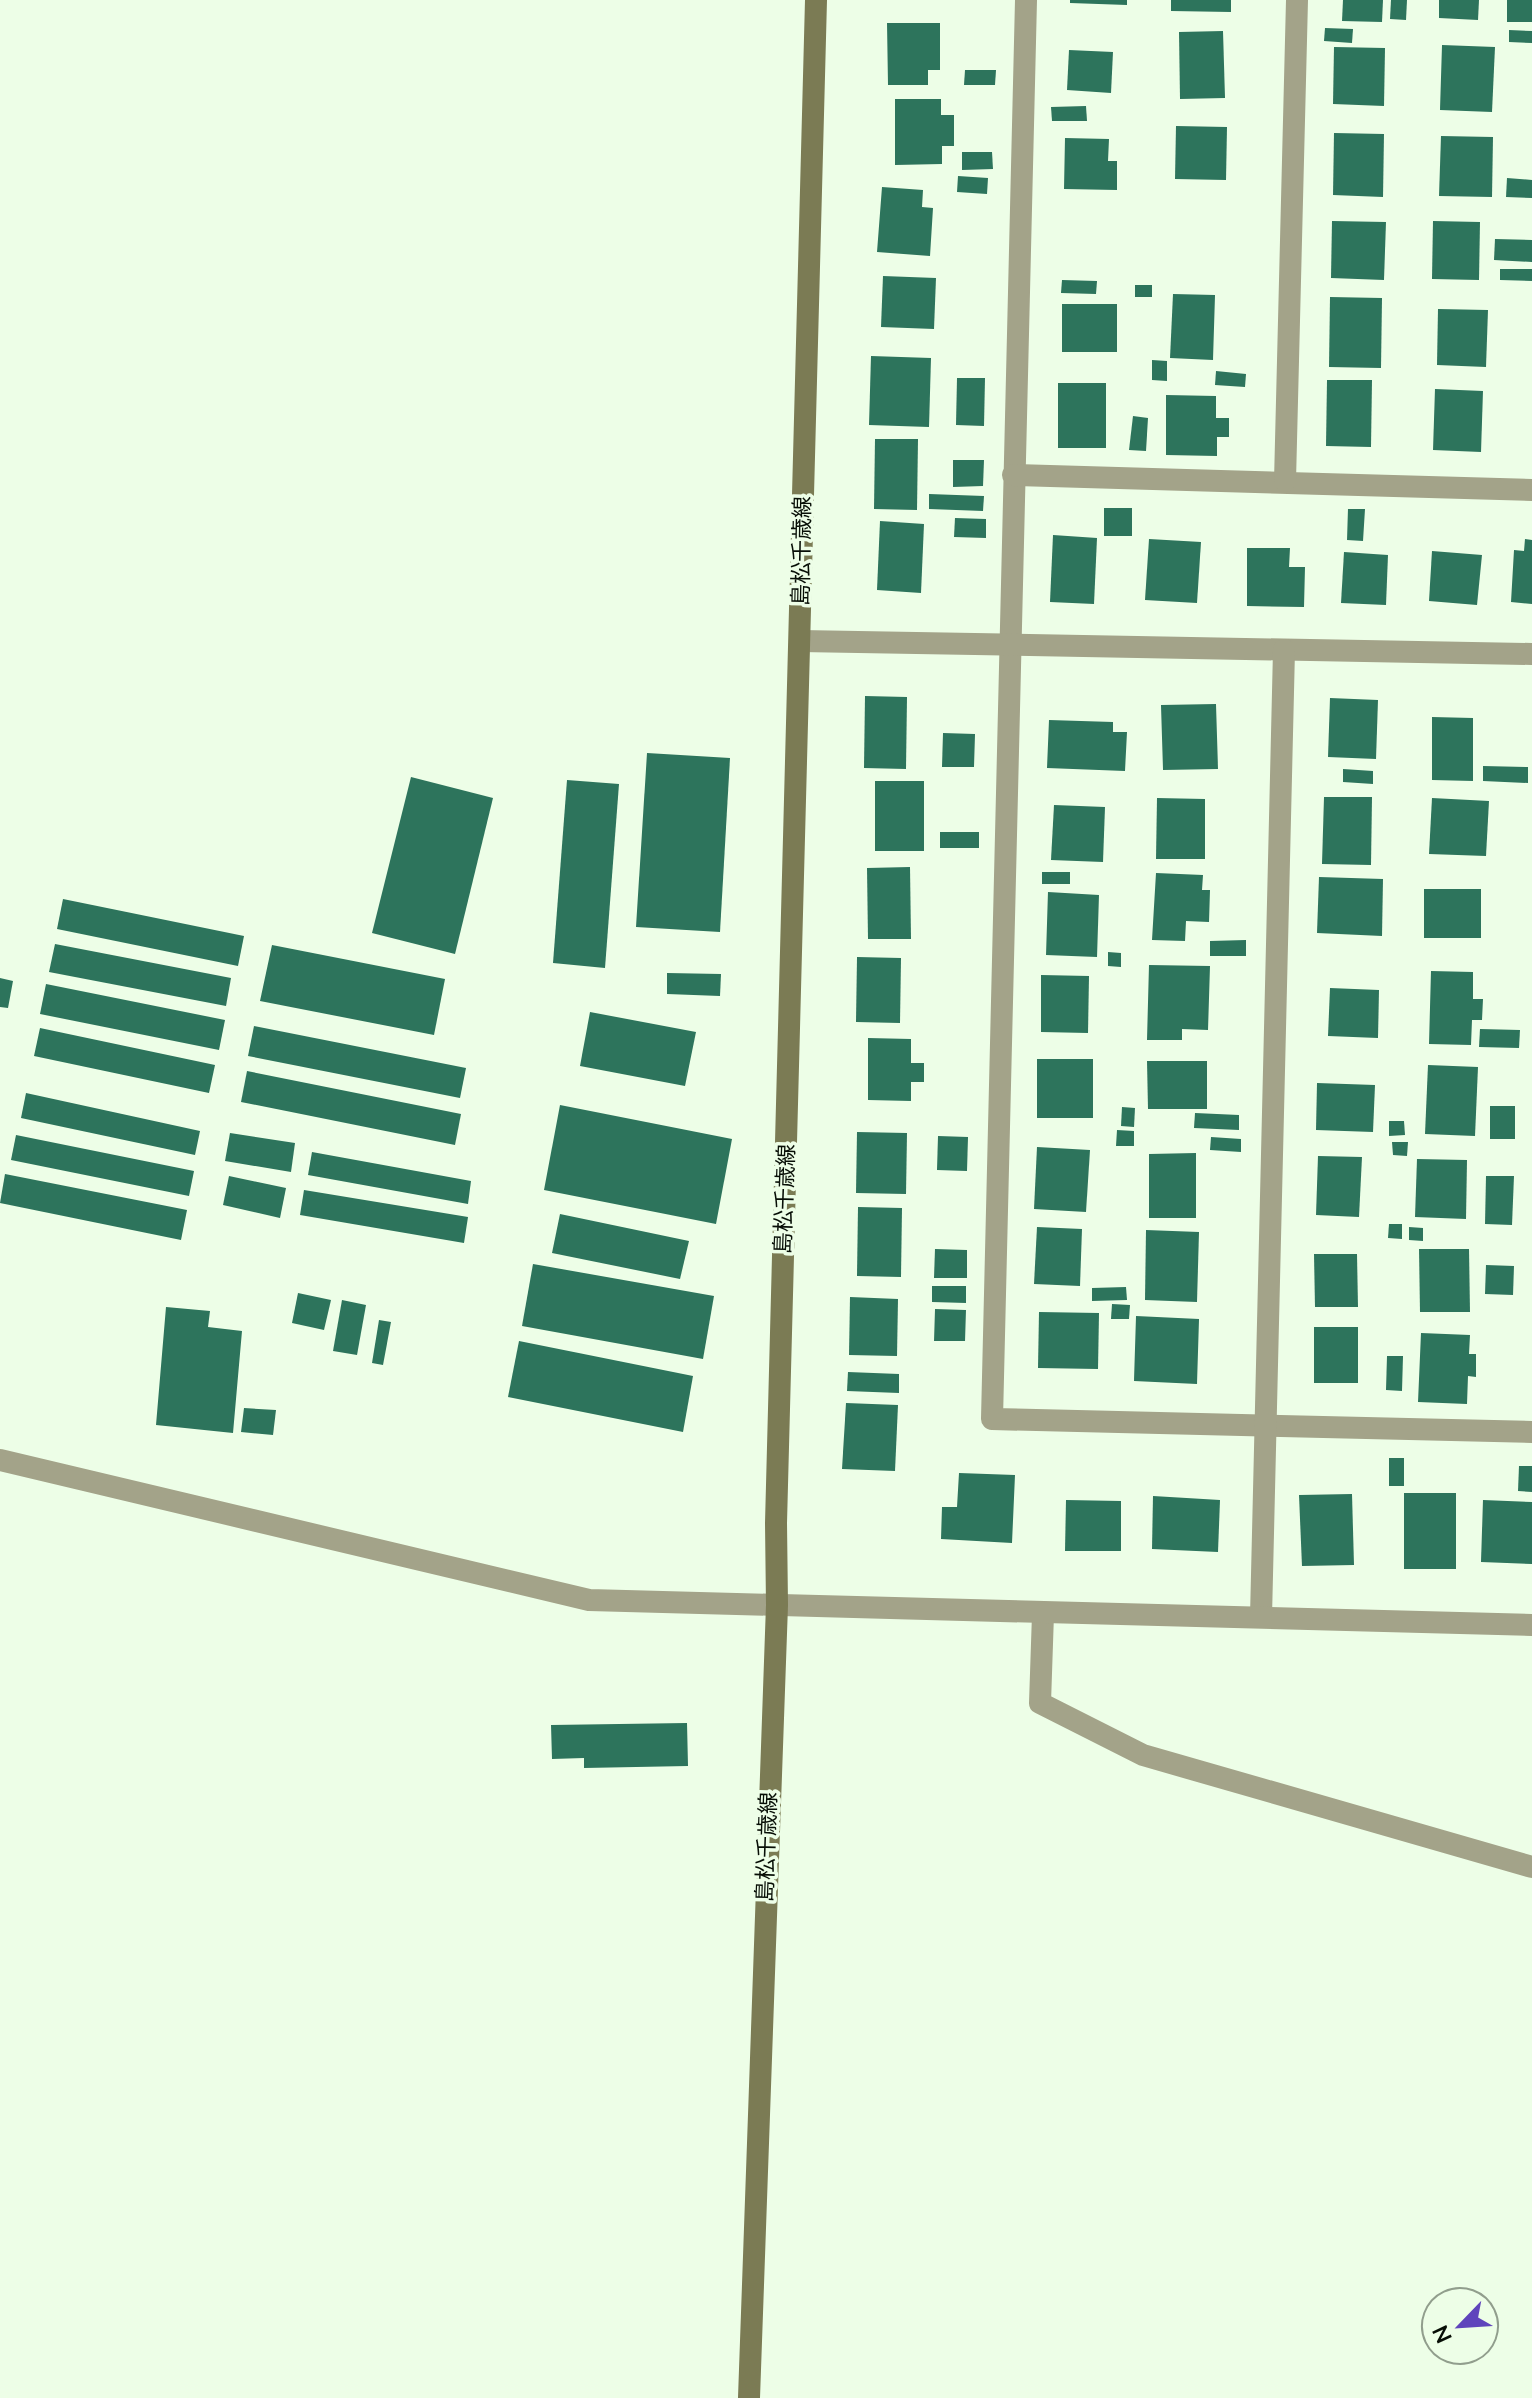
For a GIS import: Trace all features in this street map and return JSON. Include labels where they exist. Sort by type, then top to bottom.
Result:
[{"type":"main road","name":"島松千歳線","points":[[749,2398],[777,1605],[776,1523],[816,0]]},
{"type":"street","points":[[1026,0],[992,1419],[1265,1423],[1532,1432]]},
{"type":"street","points":[[1285,481],[1297,0]]},
{"type":"street","points":[[1013,475],[1532,490]]},
{"type":"street","points":[[800,641],[1532,654]]},
{"type":"street","points":[[1261,1617],[1284,650]]},
{"type":"street","points":[[0,1460],[589,1600],[880,1605],[1043,1614],[1532,1625]]},
{"type":"street","points":[[1043,1614],[1040,1703],[1143,1755],[1532,1867]]},
{"type":"building","points":[[1070,0],[1127,0],[1127,5],[1070,3]]},
{"type":"building","points":[[1171,0],[1231,0],[1231,12],[1171,11]]},
{"type":"building","points":[[1343,0],[1383,0],[1382,22],[1342,21]]},
{"type":"building","points":[[1391,0],[1407,0],[1406,20],[1390,19]]},
{"type":"building","points":[[1439,0],[1479,0],[1478,20],[1439,18]]},
{"type":"building","points":[[1507,0],[1532,0],[1532,22],[1507,22]]},
{"type":"building","points":[[887,23],[940,23],[940,70],[928,70],[928,85],[888,85]]},
{"type":"building","points":[[1325,28],[1353,29],[1352,43],[1324,41]]},
{"type":"building","points":[[1509,30],[1532,31],[1532,43],[1509,42]]},
{"type":"building","points":[[1223,31],[1225,98],[1180,99],[1179,32]]},
{"type":"building","points":[[1442,45],[1495,47],[1492,112],[1440,110]]},
{"type":"building","points":[[1334,47],[1385,48],[1384,106],[1333,104]]},
{"type":"building","points":[[1069,50],[1113,52],[1111,93],[1067,90]]},
{"type":"building","points":[[965,70],[996,70],[995,85],[964,85]]},
{"type":"building","points":[[895,99],[941,99],[941,115],[954,115],[954,146],[942,146],[942,164],[895,165]]},
{"type":"building","points":[[1086,106],[1087,121],[1052,121],[1051,107]]},
{"type":"building","points":[[1176,126],[1227,127],[1226,180],[1175,179]]},
{"type":"building","points":[[1334,133],[1384,134],[1383,197],[1333,195]]},
{"type":"building","points":[[1441,136],[1493,137],[1492,197],[1439,196]]},
{"type":"building","points":[[1065,138],[1109,139],[1108,161],[1117,161],[1117,190],[1064,189]]},
{"type":"building","points":[[962,152],[992,152],[993,169],[962,170]]},
{"type":"building","points":[[958,176],[988,178],[987,194],[957,192]]},
{"type":"building","points":[[1507,178],[1532,180],[1532,198],[1506,197]]},
{"type":"building","points":[[882,187],[923,190],[922,207],[933,208],[930,256],[877,252]]},
{"type":"building","points":[[1332,221],[1386,222],[1384,280],[1331,278]]},
{"type":"building","points":[[1433,221],[1480,222],[1479,280],[1432,279]]},
{"type":"building","points":[[1495,239],[1532,240],[1532,262],[1494,260]]},
{"type":"building","points":[[1500,269],[1532,269],[1532,281],[1500,280]]},
{"type":"building","points":[[883,276],[936,278],[934,329],[881,327]]},
{"type":"building","points":[[1062,280],[1097,281],[1096,294],[1061,293]]},
{"type":"building","points":[[1135,285],[1152,285],[1152,297],[1135,297]]},
{"type":"building","points":[[1173,294],[1215,295],[1213,360],[1170,358]]},
{"type":"building","points":[[1330,297],[1382,298],[1381,368],[1329,367]]},
{"type":"building","points":[[1062,304],[1117,304],[1117,352],[1062,352]]},
{"type":"building","points":[[1438,309],[1488,310],[1486,367],[1437,365]]},
{"type":"building","points":[[871,356],[931,358],[929,427],[869,425]]},
{"type":"building","points":[[1152,360],[1167,361],[1167,381],[1152,380]]},
{"type":"building","points":[[1216,371],[1246,374],[1245,387],[1215,385]]},
{"type":"building","points":[[957,378],[985,378],[984,426],[956,425]]},
{"type":"building","points":[[1327,380],[1372,380],[1371,447],[1326,446]]},
{"type":"building","points":[[1058,383],[1106,383],[1106,448],[1058,448]]},
{"type":"building","points":[[1435,389],[1483,391],[1481,452],[1433,450]]},
{"type":"building","points":[[1166,395],[1216,396],[1216,418],[1229,418],[1229,437],[1217,437],[1217,456],[1166,455]]},
{"type":"building","points":[[1133,416],[1148,418],[1146,451],[1129,450]]},
{"type":"building","points":[[875,439],[918,439],[917,510],[874,509]]},
{"type":"building","points":[[953,460],[984,460],[983,486],[953,487]]},
{"type":"building","points":[[929,494],[984,496],[983,511],[929,509]]},
{"type":"building","points":[[1104,508],[1132,508],[1132,536],[1104,536]]},
{"type":"building","points":[[1348,509],[1365,509],[1363,541],[1347,540]]},
{"type":"building","points":[[955,518],[986,519],[986,538],[954,537]]},
{"type":"building","points":[[880,521],[924,524],[921,593],[877,590]]},
{"type":"building","points":[[1053,535],[1097,538],[1094,604],[1050,602]]},
{"type":"building","points":[[1149,539],[1201,542],[1197,603],[1145,600]]},
{"type":"building","points":[[1525,539],[1532,540],[1532,604],[1511,602],[1514,550],[1524,551]]},
{"type":"building","points":[[1247,548],[1290,548],[1289,567],[1305,567],[1304,607],[1247,606]]},
{"type":"building","points":[[1432,551],[1482,555],[1477,605],[1429,601]]},
{"type":"building","points":[[1344,552],[1388,555],[1386,605],[1341,603]]},
{"type":"building","points":[[865,696],[907,697],[906,769],[864,768]]},
{"type":"building","points":[[1330,698],[1378,700],[1376,759],[1328,757]]},
{"type":"building","points":[[1216,704],[1218,769],[1163,770],[1161,705]]},
{"type":"building","points":[[1432,717],[1473,718],[1473,781],[1432,780]]},
{"type":"building","points":[[1049,720],[1113,722],[1113,732],[1127,732],[1125,771],[1047,768]]},
{"type":"building","points":[[943,733],[975,734],[974,767],[942,767]]},
{"type":"building","points":[[647,753],[730,758],[720,932],[636,927]]},
{"type":"building","points":[[1483,766],[1528,767],[1528,783],[1483,781]]},
{"type":"building","points":[[1343,769],[1373,771],[1373,784],[1343,782]]},
{"type":"building","points":[[411,777],[493,798],[455,954],[372,933]]},
{"type":"building","points":[[567,780],[619,784],[605,968],[553,963]]},
{"type":"building","points":[[875,781],[924,781],[924,851],[875,851]]},
{"type":"building","points":[[1324,797],[1372,797],[1371,865],[1322,864]]},
{"type":"building","points":[[1157,798],[1205,799],[1205,859],[1156,859]]},
{"type":"building","points":[[1432,798],[1489,801],[1486,856],[1429,854]]},
{"type":"building","points":[[1054,805],[1105,807],[1103,862],[1051,860]]},
{"type":"building","points":[[940,832],[979,832],[979,848],[940,848]]},
{"type":"building","points":[[910,867],[911,939],[868,939],[867,868]]},
{"type":"building","points":[[1042,872],[1070,872],[1070,884],[1042,884]]},
{"type":"building","points":[[1156,873],[1203,875],[1202,890],[1210,890],[1209,922],[1186,921],[1185,941],[1152,940]]},
{"type":"building","points":[[1319,877],[1383,879],[1382,936],[1317,933]]},
{"type":"building","points":[[1424,889],[1481,889],[1481,938],[1424,938]]},
{"type":"building","points":[[1048,892],[1099,895],[1097,957],[1046,955]]},
{"type":"building","points":[[63,899],[244,936],[238,966],[57,929]]},
{"type":"building","points":[[1246,940],[1246,956],[1210,956],[1210,941]]},
{"type":"building","points":[[55,944],[231,978],[226,1006],[49,972]]},
{"type":"building","points":[[272,945],[445,979],[434,1035],[260,1001]]},
{"type":"building","points":[[1108,952],[1121,953],[1121,967],[1108,966]]},
{"type":"building","points":[[857,957],[901,958],[900,1023],[856,1022]]},
{"type":"building","points":[[1149,965],[1210,966],[1208,1030],[1182,1029],[1182,1040],[1147,1040]]},
{"type":"building","points":[[1431,971],[1473,972],[1473,999],[1483,999],[1482,1020],[1472,1020],[1471,1045],[1429,1044]]},
{"type":"building","points":[[667,973],[721,974],[720,996],[667,994]]},
{"type":"building","points":[[1041,975],[1089,976],[1088,1033],[1041,1032]]},
{"type":"building","points":[[0,978],[13,981],[8,1008],[0,1007]]},
{"type":"building","points":[[46,984],[225,1020],[219,1050],[40,1014]]},
{"type":"building","points":[[1330,988],[1379,990],[1378,1038],[1328,1036]]},
{"type":"building","points":[[590,1012],[696,1032],[685,1086],[580,1066]]},
{"type":"building","points":[[254,1026],[466,1068],[460,1098],[248,1056]]},
{"type":"building","points":[[40,1028],[215,1065],[209,1093],[34,1056]]},
{"type":"building","points":[[1480,1029],[1520,1030],[1519,1048],[1479,1047]]},
{"type":"building","points":[[868,1038],[911,1039],[911,1063],[924,1063],[924,1082],[911,1082],[911,1101],[868,1100]]},
{"type":"building","points":[[1037,1059],[1093,1059],[1093,1118],[1037,1118]]},
{"type":"building","points":[[1147,1061],[1207,1061],[1207,1109],[1148,1109]]},
{"type":"building","points":[[1428,1065],[1478,1067],[1475,1136],[1425,1134]]},
{"type":"building","points":[[247,1071],[461,1114],[455,1145],[241,1102]]},
{"type":"building","points":[[1317,1083],[1375,1085],[1373,1132],[1316,1130]]},
{"type":"building","points":[[26,1093],[200,1131],[195,1155],[21,1118]]},
{"type":"building","points":[[560,1105],[732,1139],[716,1224],[544,1190]]},
{"type":"building","points":[[1490,1106],[1515,1106],[1515,1139],[1490,1139]]},
{"type":"building","points":[[1122,1107],[1135,1108],[1134,1127],[1121,1126]]},
{"type":"building","points":[[1195,1113],[1239,1115],[1239,1130],[1194,1128]]},
{"type":"building","points":[[1389,1121],[1404,1121],[1405,1135],[1389,1136]]},
{"type":"building","points":[[1117,1130],[1134,1131],[1134,1146],[1116,1146]]},
{"type":"building","points":[[857,1132],[907,1133],[906,1194],[856,1193]]},
{"type":"building","points":[[230,1133],[295,1143],[291,1172],[225,1161]]},
{"type":"building","points":[[16,1135],[194,1171],[189,1196],[11,1160]]},
{"type":"building","points":[[938,1136],[968,1137],[967,1171],[937,1170]]},
{"type":"building","points":[[1211,1137],[1241,1139],[1241,1152],[1210,1150]]},
{"type":"building","points":[[1392,1142],[1408,1142],[1407,1156],[1393,1155]]},
{"type":"building","points":[[1037,1147],[1090,1150],[1086,1212],[1034,1209]]},
{"type":"building","points":[[312,1152],[471,1181],[468,1204],[308,1175]]},
{"type":"building","points":[[1196,1153],[1196,1218],[1149,1218],[1149,1154]]},
{"type":"building","points":[[1318,1156],[1362,1157],[1359,1217],[1316,1215]]},
{"type":"building","points":[[1417,1159],[1467,1160],[1466,1219],[1415,1217]]},
{"type":"building","points":[[5,1174],[187,1210],[181,1240],[0,1203]]},
{"type":"building","points":[[229,1176],[286,1188],[280,1218],[223,1205]]},
{"type":"building","points":[[1486,1176],[1514,1176],[1512,1225],[1485,1224]]},
{"type":"building","points":[[304,1190],[468,1217],[464,1243],[300,1215]]},
{"type":"building","points":[[858,1207],[902,1208],[901,1277],[857,1276]]},
{"type":"building","points":[[560,1214],[689,1241],[680,1279],[552,1253]]},
{"type":"building","points":[[1389,1224],[1402,1224],[1402,1239],[1388,1238]]},
{"type":"building","points":[[1037,1227],[1082,1229],[1080,1286],[1034,1284]]},
{"type":"building","points":[[1409,1227],[1423,1228],[1423,1241],[1409,1240]]},
{"type":"building","points":[[1146,1230],[1199,1232],[1197,1302],[1145,1300]]},
{"type":"building","points":[[935,1249],[967,1250],[967,1278],[934,1278]]},
{"type":"building","points":[[1419,1249],[1469,1249],[1470,1312],[1420,1312]]},
{"type":"building","points":[[1314,1254],[1357,1254],[1358,1307],[1315,1307]]},
{"type":"building","points":[[533,1264],[714,1296],[703,1359],[522,1326]]},
{"type":"building","points":[[1486,1265],[1514,1266],[1513,1295],[1485,1294]]},
{"type":"building","points":[[932,1286],[966,1286],[966,1303],[932,1302]]},
{"type":"building","points":[[1126,1287],[1127,1300],[1092,1301],[1092,1288]]},
{"type":"building","points":[[298,1293],[331,1300],[324,1330],[292,1323]]},
{"type":"building","points":[[850,1297],[898,1299],[897,1356],[849,1355]]},
{"type":"building","points":[[342,1300],[366,1305],[357,1355],[333,1351]]},
{"type":"building","points":[[1112,1304],[1130,1305],[1129,1319],[1111,1319]]},
{"type":"building","points":[[166,1307],[210,1311],[208,1327],[242,1331],[233,1433],[156,1425]]},
{"type":"building","points":[[935,1309],[966,1310],[965,1341],[934,1341]]},
{"type":"building","points":[[1039,1312],[1099,1313],[1098,1369],[1038,1368]]},
{"type":"building","points":[[1136,1316],[1199,1319],[1197,1384],[1134,1381]]},
{"type":"building","points":[[379,1320],[391,1322],[383,1365],[372,1363]]},
{"type":"building","points":[[1314,1327],[1358,1327],[1358,1383],[1314,1383]]},
{"type":"building","points":[[1421,1333],[1470,1335],[1469,1354],[1476,1354],[1476,1377],[1468,1376],[1467,1404],[1418,1402]]},
{"type":"building","points":[[519,1341],[693,1376],[683,1432],[508,1397]]},
{"type":"building","points":[[1387,1356],[1403,1356],[1402,1391],[1386,1390]]},
{"type":"building","points":[[848,1372],[899,1374],[899,1393],[847,1391]]},
{"type":"building","points":[[846,1403],[898,1405],[895,1471],[842,1469]]},
{"type":"building","points":[[244,1408],[276,1410],[273,1435],[241,1432]]},
{"type":"building","points":[[1389,1458],[1404,1458],[1404,1486],[1389,1486]]},
{"type":"building","points":[[1519,1466],[1532,1466],[1532,1492],[1518,1491]]},
{"type":"building","points":[[959,1473],[1015,1475],[1012,1543],[941,1539],[942,1507],[957,1507]]},
{"type":"building","points":[[1404,1493],[1456,1493],[1456,1569],[1404,1569]]},
{"type":"building","points":[[1352,1494],[1354,1565],[1302,1566],[1299,1495]]},
{"type":"building","points":[[1153,1496],[1220,1500],[1218,1552],[1152,1549]]},
{"type":"building","points":[[1066,1500],[1121,1501],[1121,1551],[1065,1551]]},
{"type":"building","points":[[1483,1500],[1532,1502],[1532,1564],[1481,1562]]},
{"type":"building","points":[[687,1723],[688,1766],[584,1768],[584,1758],[552,1759],[551,1725]]}]
